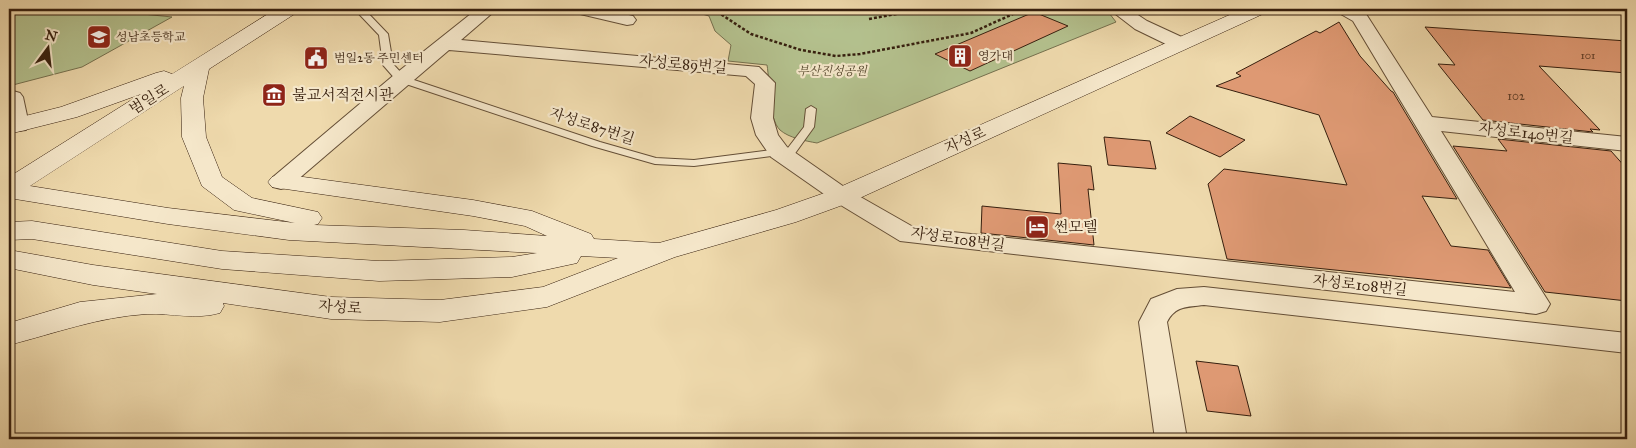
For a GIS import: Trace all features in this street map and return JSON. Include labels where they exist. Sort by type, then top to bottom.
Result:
[{"type":"main road","name":"범일로","points":[[9,189],[289,9]]},
{"type":"main road","name":"자성로","points":[[9,259],[93,274],[331,308],[440,311],[547,297],[665,251],[786,216],[842,196],[1258,9]]},
{"type":"main road","points":[[13,126],[69,112],[125,90],[199,68],[192,98],[194,138],[211,181],[243,204],[318,220],[381,237]]},
{"type":"main road","points":[[280,182],[473,208],[532,219],[601,249]]},
{"type":"main road","name":"자성로","points":[[9,189],[76,202],[265,229],[381,237],[464,239],[601,249],[665,251]]},
{"type":"main road","name":"자성로","points":[[9,231],[32,230],[222,260],[379,272],[512,267],[601,249]]},
{"type":"main road","points":[[9,334],[80,313],[147,304],[208,307],[250,297]]},
{"type":"street","points":[[280,182],[488,9]]},
{"type":"street","points":[[582,9],[626,20]]},
{"type":"street","points":[[1118,9],[1141,26],[1179,43]]},
{"type":"street","name":"자성로108번길","points":[[842,196],[909,235],[1536,304],[1360,18],[1346,9]]},
{"type":"street","name":"자성로89번길","points":[[446,44],[752,71],[765,83],[762,118],[767,135],[783,154],[842,196]]},
{"type":"street","points":[[9,98],[13,97],[13,126]]},
{"type":"street","name":"자성로140번길","points":[[1424,123],[1627,144]]},
{"type":"street","points":[[1171,439],[1154,322],[1161,306],[1177,298],[1204,296],[1627,343]]},
{"type":"lane","points":[[346,9],[362,12],[383,34],[388,65],[402,79]]},
{"type":"lane","name":"자성로87번길","points":[[402,79],[596,144],[655,160],[694,163],[783,154]]},
{"type":"lane","points":[[783,154],[809,127],[811,108]]},
{"type":"path","points":[[713,9],[730,22],[751,34],[801,50],[836,56],[860,54],[971,33],[1024,9]]},
{"type":"path","points":[[869,19],[923,9]]},
{"type":"green space","name":"성남초등학교","points":[[9,9],[94,9],[172,17],[82,67],[9,86]]},
{"type":"green space","name":"부산진성공원","points":[[685,9],[1106,9],[1116,22],[817,143],[788,135],[780,130],[776,124],[771,109],[767,65],[728,61],[731,45],[715,31],[709,16]]},
{"type":"building","points":[[1034,12],[1068,26],[970,71],[935,54]]},
{"type":"building","points":[[1339,22],[1360,56],[1393,92],[1457,199],[1422,196],[1451,246],[1488,250],[1511,288],[1227,259],[1208,184],[1224,169],[1347,185],[1319,115],[1216,86],[1241,76],[1236,73],[1316,31],[1320,33]]},
{"type":"building","points":[[1425,27],[1627,41],[1627,73],[1539,66],[1600,130],[1590,129],[1593,132],[1483,120],[1438,64],[1455,65]]},
{"type":"building","points":[[1190,116],[1245,140],[1220,157],[1166,133]]},
{"type":"building","points":[[1104,137],[1150,141],[1156,169],[1108,165]]},
{"type":"building","points":[[1498,139],[1611,151],[1627,169],[1627,301],[1545,292],[1453,146],[1507,151]]},
{"type":"building","name":"썬모텔","points":[[1058,163],[1091,166],[1094,190],[1088,189],[1094,245],[981,233],[982,206],[1061,214]]},
{"type":"building","points":[[1196,361],[1238,366],[1251,416],[1207,411]]},
{"type":"place","name":"성남초등학교","points":[[99,37]]},
{"type":"place","name":"영가대","points":[[960,56]]},
{"type":"place","name":"범일2동 주민센터","points":[[316,58]]},
{"type":"place","name":"불교서적전시관","points":[[274,95]]},
{"type":"place","name":"썬모텔","points":[[1037,227]]}]
